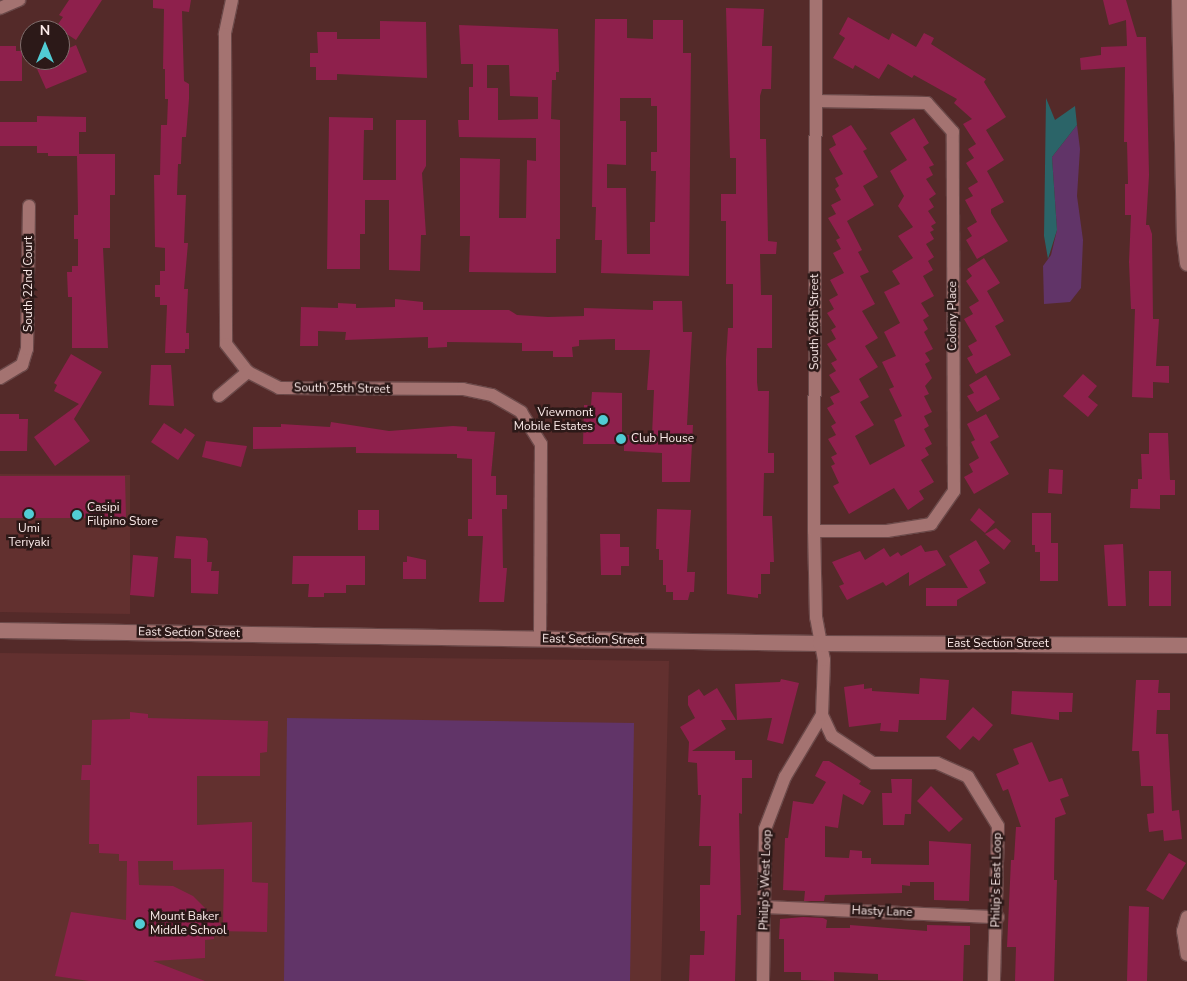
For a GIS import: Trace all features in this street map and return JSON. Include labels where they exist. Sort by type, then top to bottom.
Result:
[{"type":"street","points":[[0,8],[19,0]]},
{"type":"street","name":"South 25th Street","points":[[232,0],[225,34],[226,344],[248,372],[279,388],[463,389],[492,395],[521,412],[541,444],[540,640]]},
{"type":"street","name":"South 26th Street","points":[[816,0],[814,531],[816,617],[820,643]]},
{"type":"street","points":[[1179,0],[1184,238],[1187,263]]},
{"type":"street","name":"Colony Place","points":[[814,531],[887,531],[931,524],[954,491],[953,132],[927,103],[816,101]]},
{"type":"street","name":"South 22nd Court","points":[[0,378],[22,365],[27,349],[29,206]]},
{"type":"street","points":[[220,396],[248,372]]},
{"type":"street","name":"East Section Street","points":[[0,630],[540,640],[1187,645]]},
{"type":"street","name":"Philip's West Loop","points":[[762,981],[765,907],[765,829],[785,777],[822,716],[824,663],[820,643]]},
{"type":"street","name":"Philip's East Loop","points":[[822,716],[832,736],[873,763],[937,763],[968,777],[998,826],[998,917],[994,981]]},
{"type":"street","name":"Hasty Lane","points":[[765,907],[998,917]]},
{"type":"street","points":[[1187,917],[1183,932],[1187,955]]},
{"type":"shaded area","points":[[1077,125],[1080,149],[1077,196],[1083,240],[1081,288],[1070,302],[1044,304],[1043,266],[1051,255],[1057,230],[1052,157]]},
{"type":"shaded area","points":[[0,474],[130,475],[130,614],[0,612]]},
{"type":"shaded area","points":[[0,653],[669,661],[661,981],[0,981]]},
{"type":"shaded area","points":[[287,718],[634,723],[630,981],[284,981]]},
{"type":"water","points":[[1046,98],[1055,120],[1075,106],[1077,125],[1052,157],[1057,230],[1048,259],[1044,236]]},
{"type":"building","points":[[69,0],[102,0],[76,40],[70,36],[70,20],[61,20],[63,17],[59,15]]},
{"type":"building","points":[[153,0],[191,0],[189,12],[182,11],[184,81],[189,84],[189,99],[186,137],[182,137],[181,164],[178,164],[177,195],[186,195],[184,243],[188,243],[184,289],[188,289],[186,333],[189,333],[189,349],[185,349],[185,353],[165,353],[167,305],[160,305],[160,297],[155,297],[155,285],[160,285],[160,271],[165,271],[165,248],[155,247],[154,175],[160,175],[161,125],[167,125],[168,99],[165,99],[165,69],[163,69],[164,9],[153,8]]},
{"type":"building","points":[[1103,0],[1126,0],[1137,37],[1146,37],[1149,175],[1146,225],[1149,225],[1152,234],[1153,319],[1159,319],[1156,366],[1169,366],[1169,383],[1153,382],[1153,398],[1132,397],[1135,309],[1131,309],[1129,262],[1131,215],[1125,215],[1125,184],[1128,184],[1127,142],[1124,142],[1125,67],[1081,70],[1080,58],[1101,55],[1101,47],[1127,46],[1126,20],[1109,25]]},
{"type":"building","points":[[726,8],[764,9],[762,46],[772,46],[771,89],[762,89],[760,96],[760,139],[766,139],[768,241],[777,242],[776,254],[760,254],[761,295],[772,295],[772,348],[757,348],[757,382],[758,391],[769,391],[768,453],[774,453],[774,473],[764,473],[763,516],[772,516],[774,562],[770,562],[770,574],[761,574],[761,594],[758,594],[758,598],[727,594],[726,359],[728,328],[733,328],[733,284],[726,284],[726,221],[721,221],[721,194],[736,194],[736,158],[730,158]]},
{"type":"building","points":[[848,17],[889,40],[892,33],[916,47],[924,33],[934,38],[931,44],[986,79],[984,82],[1006,117],[986,130],[1004,160],[987,171],[1004,202],[991,209],[991,213],[1008,241],[977,259],[966,240],[972,236],[967,228],[977,222],[965,200],[973,196],[968,188],[978,182],[966,163],[974,158],[968,149],[976,144],[963,124],[972,119],[954,103],[957,99],[914,75],[912,78],[888,64],[879,79],[855,65],[853,69],[833,58],[845,38],[839,34]]},
{"type":"building","points":[[595,19],[627,19],[627,38],[653,39],[653,20],[683,20],[683,53],[691,53],[689,276],[601,273],[602,240],[595,240],[596,207],[592,207]],"holes":[[[620,98],[651,98],[651,106],[657,106],[657,152],[651,152],[651,171],[656,171],[655,222],[650,222],[650,254],[627,254],[626,188],[607,188],[607,164],[626,165],[626,121],[620,121]]]},
{"type":"building","points":[[380,21],[426,22],[427,78],[337,74],[337,80],[316,80],[316,67],[310,67],[310,53],[318,53],[317,32],[337,32],[337,39],[380,39]]},
{"type":"building","points":[[459,25],[558,29],[559,72],[556,72],[556,80],[552,80],[551,119],[560,120],[560,239],[556,239],[556,273],[469,272],[470,236],[460,236],[460,158],[500,159],[499,218],[526,218],[527,160],[536,161],[536,138],[459,137],[458,120],[469,120],[469,87],[473,87],[473,64],[461,64]],"holes":[[[487,65],[509,65],[510,96],[538,97],[538,119],[498,120],[498,88],[487,88]]]},
{"type":"building","points":[[76,45],[87,72],[46,89],[37,70],[70,70],[70,48]]},
{"type":"building","points":[[0,46],[16,46],[16,51],[20,51],[22,81],[0,81]]},
{"type":"building","points":[[37,116],[86,117],[86,132],[79,132],[79,154],[115,154],[115,195],[110,195],[110,248],[103,248],[108,348],[72,348],[72,297],[68,297],[67,272],[72,272],[72,266],[78,266],[78,239],[74,239],[74,215],[78,215],[77,156],[48,156],[48,153],[37,153],[37,146],[0,146],[0,122],[37,122]]},
{"type":"building","points":[[329,117],[373,118],[373,130],[364,130],[363,180],[396,180],[396,120],[426,120],[426,166],[422,173],[426,235],[421,235],[420,271],[389,270],[389,200],[365,200],[365,234],[360,234],[360,269],[327,269]]},
{"type":"building","points":[[914,118],[929,143],[923,147],[934,165],[929,167],[933,175],[926,179],[936,194],[929,199],[934,207],[928,211],[936,223],[931,226],[934,230],[930,232],[934,239],[926,244],[934,257],[928,261],[933,270],[923,276],[934,296],[921,303],[929,316],[923,320],[928,329],[924,332],[933,349],[925,353],[930,361],[925,364],[932,378],[925,386],[929,394],[924,396],[932,412],[924,416],[929,426],[924,429],[932,444],[925,448],[929,455],[921,460],[934,482],[919,491],[924,499],[908,510],[894,488],[849,514],[833,486],[839,483],[831,466],[835,464],[831,457],[837,454],[828,439],[836,435],[831,426],[836,423],[827,408],[834,404],[830,397],[840,392],[829,375],[836,371],[831,363],[837,360],[827,344],[836,339],[831,330],[836,327],[827,313],[834,309],[829,300],[838,295],[830,280],[844,273],[833,253],[841,249],[836,240],[840,238],[828,218],[836,214],[831,205],[841,200],[835,189],[839,186],[835,178],[843,174],[829,149],[836,145],[832,136],[851,125],[867,149],[863,151],[878,177],[863,186],[874,205],[847,221],[862,250],[858,252],[869,272],[860,276],[875,304],[862,311],[878,338],[865,346],[878,367],[859,379],[869,397],[860,402],[874,425],[855,436],[870,465],[905,446],[894,420],[902,416],[889,389],[894,387],[882,362],[896,356],[884,332],[900,323],[884,292],[900,284],[892,271],[913,258],[898,236],[913,227],[898,206],[904,196],[890,171],[907,160],[890,133]]},
{"type":"building","points":[[984,258],[1000,283],[987,291],[1004,321],[995,326],[1011,355],[976,374],[967,358],[973,355],[968,346],[977,341],[964,319],[973,314],[969,307],[979,301],[966,281],[972,276],[967,269]]},
{"type":"building","points":[[395,299],[423,302],[423,310],[509,310],[517,315],[548,317],[584,316],[584,308],[653,310],[653,301],[682,301],[683,332],[692,332],[687,425],[693,425],[690,482],[662,482],[662,453],[624,451],[624,435],[652,435],[654,390],[647,390],[650,350],[615,350],[615,339],[579,340],[579,346],[572,347],[573,357],[553,357],[553,351],[522,351],[522,343],[447,342],[447,347],[428,348],[428,337],[345,340],[346,332],[318,331],[318,346],[300,346],[301,307],[338,308],[338,303],[356,304],[356,308],[395,307]]},
{"type":"building","points":[[71,354],[102,372],[74,419],[90,441],[55,466],[34,437],[79,404],[54,391],[57,385],[54,383]]},
{"type":"building","points":[[151,365],[171,365],[174,406],[149,405]]},
{"type":"building","points":[[1083,374],[1097,386],[1088,397],[1098,405],[1088,417],[1063,396]]},
{"type":"building","points":[[986,375],[1000,399],[977,412],[967,396],[974,393],[969,385]]},
{"type":"building","name":"Viewmont Mobile Estates","points":[[592,392],[622,393],[622,444],[583,444],[584,405],[591,405]]},
{"type":"building","points":[[0,414],[19,414],[19,419],[28,419],[27,451],[0,451]]},
{"type":"building","points":[[986,414],[999,437],[990,442],[1009,474],[974,494],[964,477],[973,472],[969,464],[979,458],[971,442],[975,440],[967,424]]},
{"type":"building","points":[[331,422],[389,431],[453,426],[467,427],[467,431],[495,432],[491,476],[496,476],[496,495],[507,495],[507,509],[502,509],[503,568],[507,568],[504,602],[479,602],[483,536],[468,536],[468,519],[472,519],[472,459],[457,458],[457,454],[356,453],[356,447],[253,449],[253,427],[281,427],[281,424],[330,427]]},
{"type":"building","points":[[164,423],[181,434],[185,428],[195,435],[178,460],[151,442]]},
{"type":"building","points":[[1149,433],[1168,433],[1170,480],[1175,480],[1175,495],[1160,495],[1160,509],[1130,508],[1131,489],[1138,489],[1138,479],[1142,479],[1141,454],[1149,454]]},
{"type":"building","points":[[206,441],[247,446],[241,467],[202,457]]},
{"type":"building","points":[[1049,469],[1063,470],[1062,494],[1048,493]]},
{"type":"building","points":[[0,476],[125,476],[126,518],[0,518]]},
{"type":"building","points":[[979,508],[995,522],[985,533],[970,520]]},
{"type":"building","points":[[657,509],[691,510],[687,572],[695,572],[694,592],[690,592],[688,600],[673,600],[673,592],[666,592],[666,585],[663,585],[663,560],[659,560],[659,549],[656,549]]},
{"type":"building","points":[[358,510],[379,510],[379,530],[358,530]]},
{"type":"building","points":[[1032,513],[1051,513],[1051,543],[1058,543],[1058,581],[1040,581],[1040,552],[1035,552],[1035,545],[1032,545]]},
{"type":"building","points":[[996,528],[1011,541],[1004,550],[985,534]]},
{"type":"building","points":[[600,534],[620,534],[620,547],[629,547],[629,566],[621,566],[621,575],[601,575]]},
{"type":"building","points":[[176,536],[206,538],[208,541],[207,562],[212,562],[211,571],[219,571],[218,594],[191,593],[191,559],[174,558]]},
{"type":"building","points":[[976,540],[990,563],[979,570],[986,583],[957,600],[957,606],[926,606],[926,588],[968,588],[949,556]]},
{"type":"building","points":[[1123,544],[1126,606],[1108,606],[1104,545]]},
{"type":"building","points":[[921,545],[925,552],[937,550],[946,565],[909,586],[909,572],[886,586],[883,582],[847,600],[839,586],[844,584],[832,562],[860,551],[865,560],[884,548],[890,557],[898,552],[901,556]]},
{"type":"building","points":[[133,555],[158,557],[154,597],[130,595]]},
{"type":"building","points":[[293,556],[365,556],[365,585],[346,585],[346,593],[324,593],[324,597],[308,597],[309,584],[292,584]]},
{"type":"building","points":[[407,556],[426,560],[426,579],[403,579],[403,562],[407,562]]},
{"type":"building","points":[[1149,571],[1171,571],[1171,606],[1149,606]]},
{"type":"building","points":[[920,678],[949,680],[946,720],[899,720],[898,732],[880,731],[881,723],[849,727],[844,687],[864,684],[864,689],[872,688],[872,691],[919,694]]},
{"type":"building","points":[[781,679],[799,683],[783,744],[767,740],[772,718],[737,720],[735,684],[780,682]]},
{"type":"building","points":[[1136,680],[1159,680],[1158,693],[1170,693],[1170,710],[1157,710],[1156,734],[1168,734],[1172,811],[1179,810],[1182,839],[1164,841],[1163,830],[1149,832],[1147,814],[1154,813],[1153,786],[1141,786],[1139,751],[1132,751]]},
{"type":"building","points":[[717,688],[736,720],[721,720],[726,729],[692,751],[735,751],[735,760],[752,760],[752,778],[742,778],[742,814],[739,813],[741,915],[737,915],[735,981],[689,981],[690,955],[704,955],[705,931],[700,931],[700,885],[710,885],[711,846],[699,846],[701,795],[698,795],[697,763],[688,762],[689,742],[680,727],[695,718],[688,705],[688,696],[699,689],[704,696]]},
{"type":"building","points":[[1012,691],[1073,693],[1072,712],[1059,712],[1059,720],[1011,714]]},
{"type":"building","points":[[973,707],[993,725],[979,741],[973,736],[960,750],[946,737]]},
{"type":"building","points":[[130,712],[148,714],[148,718],[268,721],[267,752],[260,753],[260,776],[197,776],[197,825],[252,822],[252,882],[268,883],[267,932],[214,931],[214,939],[205,940],[205,958],[153,961],[205,981],[89,981],[55,976],[71,912],[126,920],[127,861],[119,861],[119,854],[99,853],[99,844],[89,844],[90,780],[81,780],[82,765],[91,765],[92,720],[130,719]],"holes":[[[138,861],[173,861],[173,870],[224,869],[223,926],[193,896],[173,886],[139,885]]]},
{"type":"building","points":[[1032,742],[1049,782],[1062,778],[1069,796],[1060,799],[1066,814],[1055,818],[1054,880],[1057,880],[1054,981],[1015,981],[1016,947],[1007,947],[1011,860],[1014,860],[1016,827],[1021,827],[1008,789],[1003,791],[996,774],[1019,764],[1013,749]]},
{"type":"building","points":[[823,761],[829,761],[861,781],[859,784],[871,791],[863,805],[843,794],[838,828],[825,826],[825,857],[849,858],[850,850],[862,851],[862,858],[871,858],[871,864],[929,865],[929,841],[971,844],[969,901],[934,900],[934,882],[910,882],[910,886],[902,885],[902,893],[825,895],[824,901],[804,901],[805,891],[783,890],[785,838],[788,838],[793,801],[813,804],[826,782],[815,776]]},
{"type":"building","points":[[891,779],[912,779],[911,814],[905,814],[904,825],[883,825],[882,793],[892,793]]},
{"type":"building","points":[[931,786],[963,819],[949,832],[917,801]]},
{"type":"building","points":[[1169,853],[1186,863],[1163,900],[1146,890]]},
{"type":"building","points":[[1129,906],[1149,907],[1147,981],[1127,981]]},
{"type":"building","points":[[823,918],[827,920],[826,928],[850,928],[850,925],[927,931],[927,925],[970,926],[970,945],[964,945],[963,981],[878,980],[878,974],[834,972],[834,981],[801,980],[801,972],[784,972],[784,939],[779,939],[780,919]]},
{"type":"place","name":"Viewmont Mobile Estates","points":[[603,420]]},
{"type":"place","name":"Club House","points":[[621,439]]},
{"type":"place","name":"Umi Teriyaki","points":[[29,514]]},
{"type":"place","name":"Casipi Filipino Store","points":[[77,515]]},
{"type":"place","name":"Mount Baker Middle School","points":[[140,924]]}]
